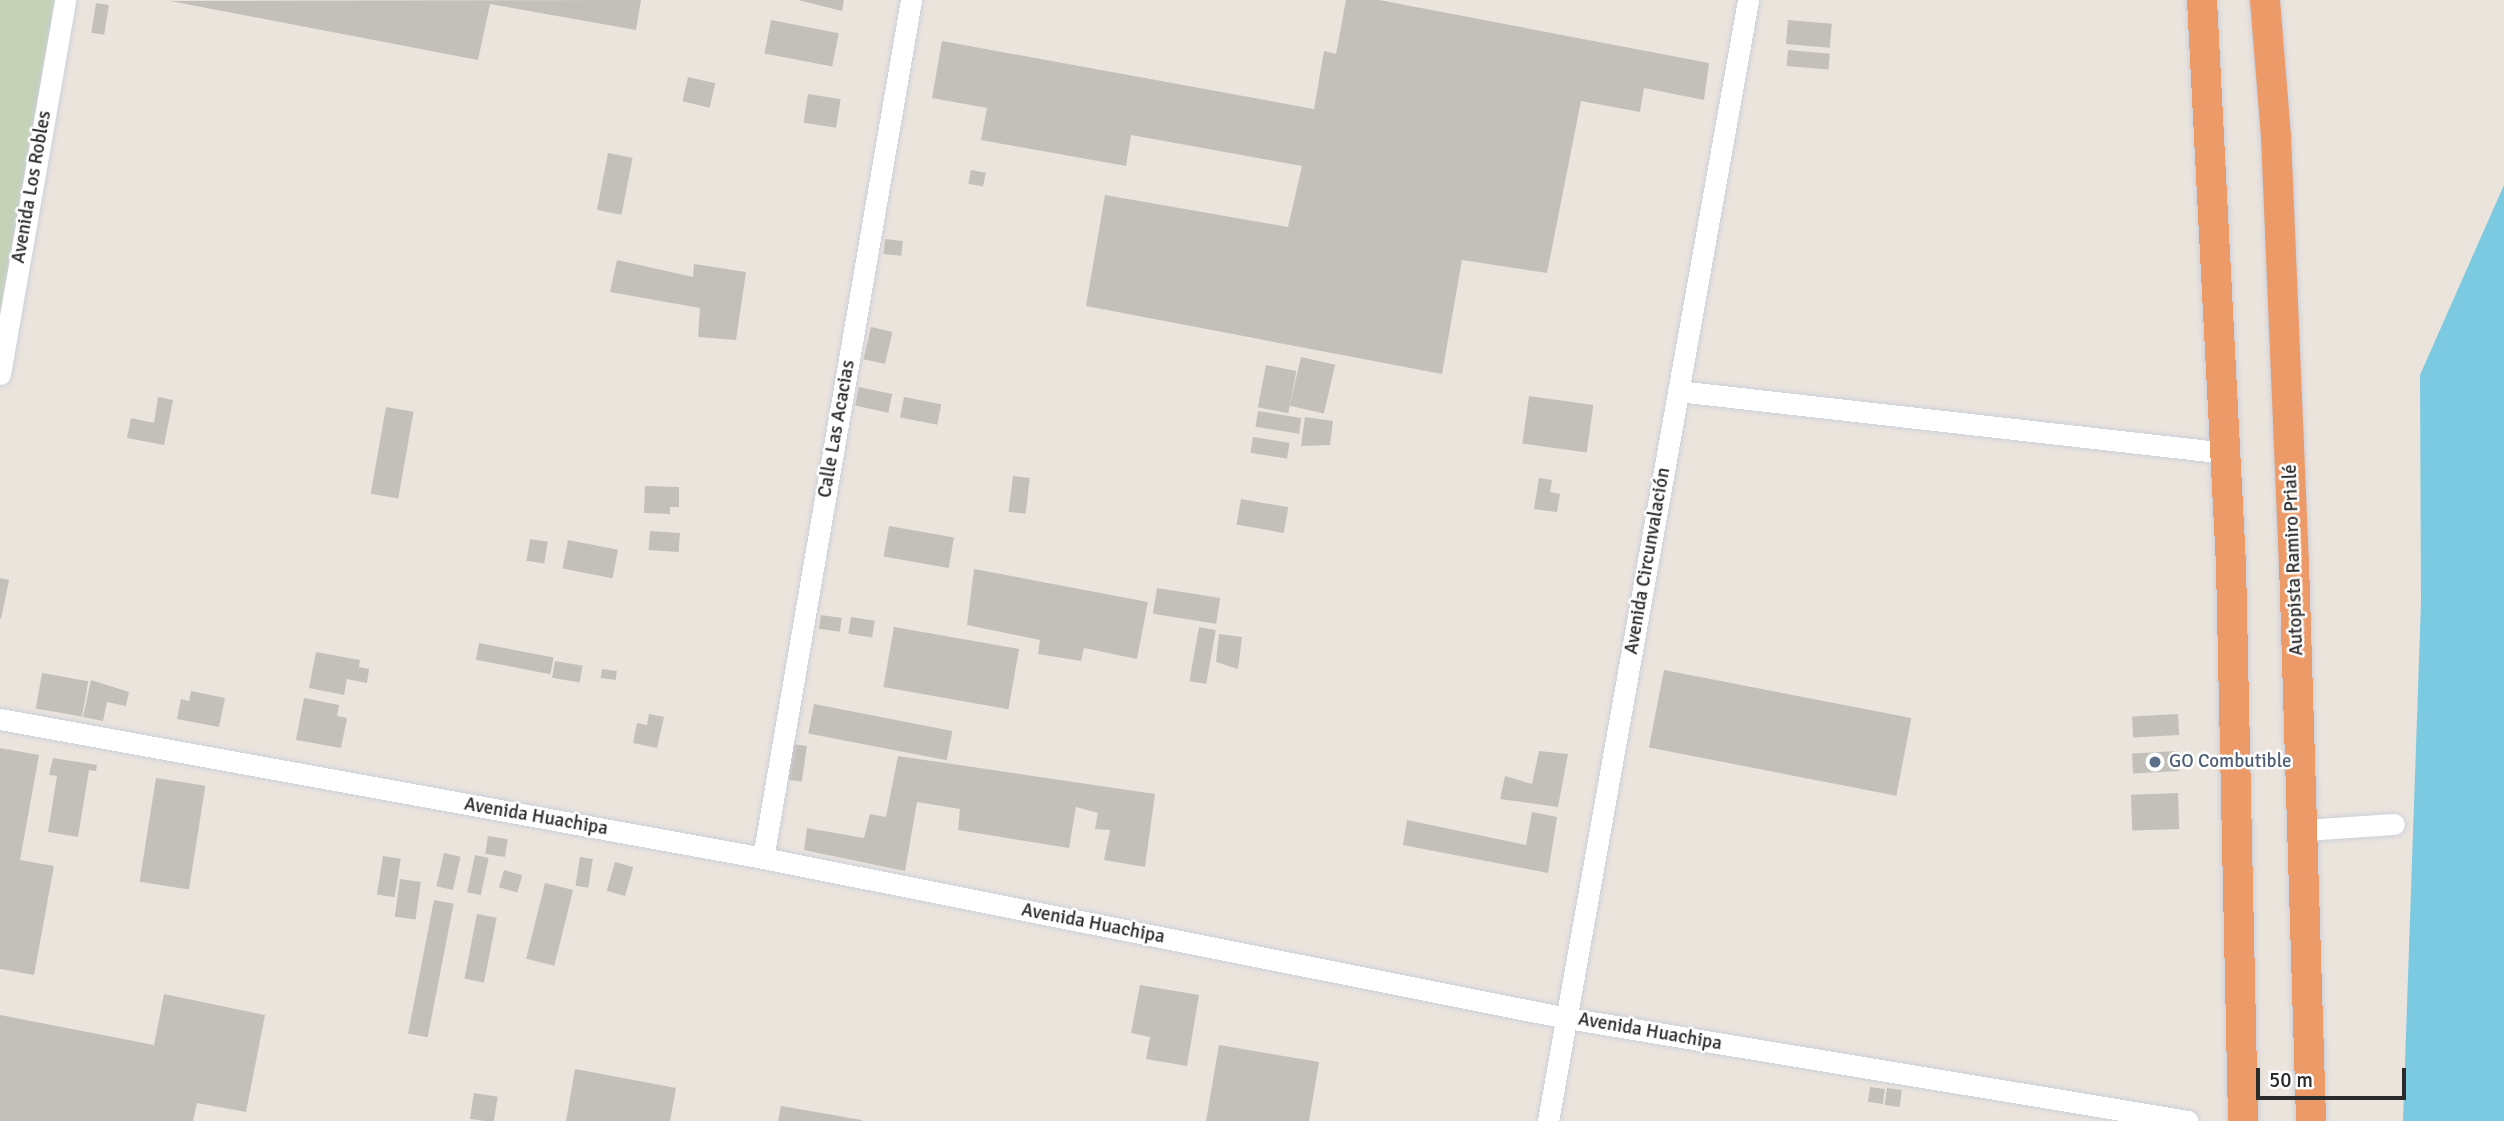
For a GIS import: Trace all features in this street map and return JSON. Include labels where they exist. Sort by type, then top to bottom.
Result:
[{"type":"highway","points":[[2202,0],[2226,453],[2243,1121]]},
{"type":"highway","name":"Autopista Ramiro Prialé","points":[[2265,0],[2276,136],[2304,830],[2311,1121]]},
{"type":"street","name":"Avenida Los Robles","points":[[0,374],[65,0]]},
{"type":"street","name":"Calle Las Acacias","points":[[763,858],[911,0]]},
{"type":"street","name":"Avenida Circunvalación","points":[[1548,1121],[1748,0]]},
{"type":"street","points":[[1678,391],[2226,453]]},
{"type":"street","name":"Avenida Huachipa","points":[[0,719],[763,858],[1566,1017],[2181,1120]]},
{"type":"street","points":[[2304,830],[2394,824]]},
{"type":"green space","points":[[0,0],[56,0],[0,332]]},
{"type":"water","points":[[2504,185],[2504,1121],[2403,1121],[2421,602],[2420,375]]},
{"type":"building","points":[[641,0],[636,30],[490,4],[478,60],[170,1]]},
{"type":"building","points":[[798,0],[844,0],[842,11]]},
{"type":"building","points":[[1346,0],[1379,0],[1709,63],[1704,100],[1644,88],[1640,112],[1581,101],[1547,273],[1462,260],[1442,374],[1086,306],[1105,195],[1288,227],[1302,166],[1131,135],[1126,166],[981,140],[987,108],[932,98],[942,41],[1314,109],[1324,51],[1336,54]]},
{"type":"building","points":[[96,3],[109,5],[104,35],[91,33]]},
{"type":"building","points":[[771,20],[839,33],[832,67],[765,53]]},
{"type":"building","points":[[1788,20],[1832,24],[1830,48],[1786,44]]},
{"type":"building","points":[[1788,50],[1830,54],[1828,70],[1787,66]]},
{"type":"building","points":[[688,77],[715,83],[710,108],[682,101]]},
{"type":"building","points":[[808,94],[841,99],[836,128],[803,123]]},
{"type":"building","points":[[608,153],[633,158],[621,215],[597,210]]},
{"type":"building","points":[[971,170],[986,173],[983,187],[968,184]]},
{"type":"building","points":[[885,239],[903,241],[901,256],[883,254]]},
{"type":"building","points":[[617,260],[693,277],[694,264],[746,272],[736,340],[698,337],[700,308],[610,292]]},
{"type":"building","points":[[871,327],[892,332],[885,364],[864,359]]},
{"type":"building","points":[[1301,357],[1335,365],[1324,414],[1290,406]]},
{"type":"building","points":[[1266,365],[1296,371],[1288,413],[1258,407]]},
{"type":"building","points":[[859,387],[892,394],[888,413],[855,406]]},
{"type":"building","points":[[1529,396],[1593,405],[1587,453],[1522,444]]},
{"type":"building","points":[[158,397],[173,400],[164,445],[127,438],[131,418],[154,423]]},
{"type":"building","points":[[904,397],[941,404],[937,425],[900,418]]},
{"type":"building","points":[[386,407],[414,412],[398,499],[371,494]]},
{"type":"building","points":[[1258,411],[1301,418],[1299,434],[1255,427]]},
{"type":"building","points":[[1305,417],[1333,421],[1330,445],[1301,446]]},
{"type":"building","points":[[1253,437],[1290,443],[1287,459],[1250,453]]},
{"type":"building","points":[[1013,476],[1030,478],[1025,514],[1009,512]]},
{"type":"building","points":[[1539,478],[1552,480],[1550,492],[1560,494],[1557,512],[1534,509]]},
{"type":"building","points":[[645,486],[679,487],[679,507],[670,507],[670,514],[644,513]]},
{"type":"building","points":[[1241,499],[1288,507],[1284,533],[1236,525]]},
{"type":"building","points":[[889,526],[954,537],[949,568],[884,557]]},
{"type":"building","points":[[650,531],[680,533],[679,552],[649,550]]},
{"type":"building","points":[[530,539],[548,542],[544,564],[527,561]]},
{"type":"building","points":[[568,540],[618,550],[613,578],[562,568]]},
{"type":"building","points":[[974,569],[1148,602],[1137,659],[1084,648],[1081,661],[1038,654],[1040,640],[967,625]]},
{"type":"building","points":[[0,578],[9,580],[1,619],[0,618]]},
{"type":"building","points":[[1157,588],[1220,598],[1216,624],[1153,614]]},
{"type":"building","points":[[821,615],[842,618],[840,632],[819,629]]},
{"type":"building","points":[[851,617],[875,621],[872,638],[848,634]]},
{"type":"building","points":[[894,627],[1019,649],[1008,709],[883,687]]},
{"type":"building","points":[[1199,627],[1216,630],[1206,684],[1189,681]]},
{"type":"building","points":[[1219,634],[1242,637],[1238,669],[1216,662]]},
{"type":"building","points":[[479,643],[554,658],[550,674],[476,660]]},
{"type":"building","points":[[316,652],[360,660],[359,667],[369,669],[367,683],[347,679],[344,695],[309,688]]},
{"type":"building","points":[[555,661],[583,666],[580,683],[552,678]]},
{"type":"building","points":[[602,669],[617,671],[616,680],[601,678]]},
{"type":"building","points":[[1664,670],[1911,718],[1896,796],[1649,748]]},
{"type":"building","points":[[42,673],[88,681],[82,717],[36,708]]},
{"type":"building","points":[[91,680],[129,692],[126,706],[107,702],[103,721],[83,717]]},
{"type":"building","points":[[191,691],[225,698],[219,727],[177,719],[181,699],[189,701]]},
{"type":"building","points":[[304,698],[339,705],[337,716],[347,718],[341,748],[296,740]]},
{"type":"building","points":[[814,704],[952,731],[947,760],[808,733]]},
{"type":"building","points":[[649,714],[664,717],[657,748],[633,743],[637,723],[647,725]]},
{"type":"building","points":[[2178,714],[2179,735],[2133,737],[2132,716]]},
{"type":"building","points":[[793,744],[807,746],[802,782],[788,780]]},
{"type":"building","points":[[0,748],[39,755],[20,860],[54,866],[34,975],[0,969]]},
{"type":"building","points":[[1539,751],[1568,754],[1558,807],[1500,799],[1505,776],[1532,784]]},
{"type":"building","name":"GO Combutible","points":[[2178,751],[2179,771],[2133,773],[2132,753]]},
{"type":"building","points":[[898,756],[1155,794],[1145,867],[1104,860],[1110,830],[1095,829],[1098,813],[1076,807],[1069,848],[958,830],[960,809],[917,802],[905,871],[804,850],[807,828],[864,838],[870,814],[886,817]]},
{"type":"building","points":[[53,758],[97,765],[96,771],[89,770],[78,837],[48,832],[57,776],[49,775]]},
{"type":"building","points":[[156,778],[205,786],[189,890],[140,882]]},
{"type":"building","points":[[2178,793],[2179,829],[2132,831],[2131,795]]},
{"type":"building","points":[[1532,812],[1557,817],[1548,873],[1403,845],[1407,820],[1526,845]]},
{"type":"building","points":[[488,836],[508,839],[505,857],[485,854]]},
{"type":"building","points":[[444,853],[461,857],[453,890],[436,886]]},
{"type":"building","points":[[475,855],[489,858],[481,895],[467,892]]},
{"type":"building","points":[[383,856],[401,859],[395,897],[377,895]]},
{"type":"building","points":[[580,857],[593,859],[588,888],[575,886]]},
{"type":"building","points":[[615,862],[633,867],[625,896],[607,891]]},
{"type":"building","points":[[504,870],[522,875],[517,893],[499,887]]},
{"type":"building","points":[[400,879],[421,882],[416,920],[395,917]]},
{"type":"building","points":[[545,883],[573,890],[554,966],[526,959]]},
{"type":"building","points":[[434,900],[454,904],[428,1037],[408,1034]]},
{"type":"building","points":[[477,914],[497,918],[484,983],[464,979]]},
{"type":"building","points":[[1140,985],[1199,995],[1187,1066],[1146,1059],[1150,1037],[1131,1033]]},
{"type":"building","points":[[164,994],[265,1015],[246,1112],[197,1103],[193,1121],[0,1121],[0,1015],[154,1045]]},
{"type":"building","points":[[1219,1045],[1319,1062],[1309,1121],[1206,1121]]},
{"type":"building","points":[[575,1069],[676,1088],[670,1121],[566,1121]]},
{"type":"building","points":[[1870,1087],[1885,1089],[1883,1104],[1868,1102]]},
{"type":"building","points":[[1887,1088],[1902,1090],[1899,1107],[1885,1105]]},
{"type":"building","points":[[474,1093],[498,1097],[494,1121],[470,1119]]},
{"type":"building","points":[[781,1106],[862,1120],[862,1121],[778,1121]]},
{"type":"place","name":"GO Combutible","points":[[2155,762]]}]
